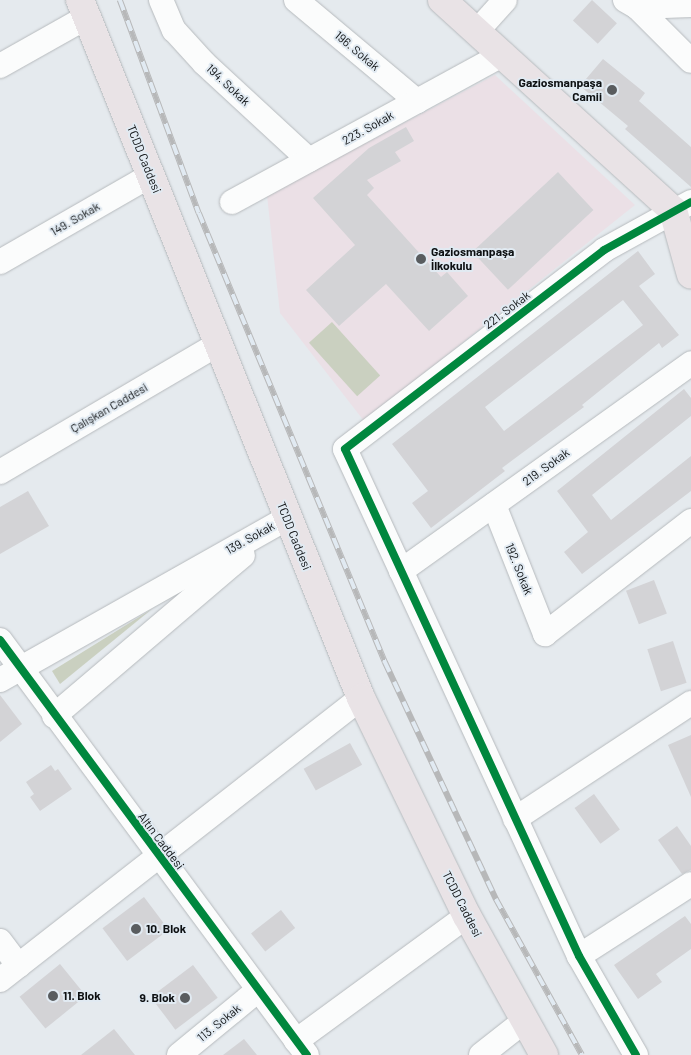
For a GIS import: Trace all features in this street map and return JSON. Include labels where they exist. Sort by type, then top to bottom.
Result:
[{"type":"main road","points":[[442,0],[682,206],[691,275]]},
{"type":"main road","name":"TCDD Caddesi","points":[[84,8],[286,518],[361,698],[467,916],[524,1022],[544,1055]]},
{"type":"street","name":"194. Sokak","points":[[161,0],[174,30],[204,63],[309,160]]},
{"type":"street","name":"196. Sokak","points":[[296,0],[417,101]]},
{"type":"street","points":[[478,30],[504,0]]},
{"type":"street","points":[[631,2],[691,5]]},
{"type":"street","points":[[631,2],[691,61]]},
{"type":"street","points":[[0,66],[84,8]]},
{"type":"street","name":"223. Sokak","points":[[232,202],[503,54]]},
{"type":"street","name":"149. Sokak","points":[[0,262],[151,175]]},
{"type":"street","name":"221. Sokak","points":[[401,571],[345,449],[604,250],[682,206]]},
{"type":"street","name":"Çalışkan Caddesi","points":[[0,472],[218,344]]},
{"type":"street","name":"219. Sokak","points":[[401,571],[691,363]]},
{"type":"street","name":"192. Sokak","points":[[494,504],[545,634],[691,520]]},
{"type":"street","name":"139. Sokak","points":[[10,674],[286,518]]},
{"type":"street","name":"139. Sokak","points":[[54,716],[286,518]]},
{"type":"street","points":[[401,571],[514,819],[579,956],[636,1055]]},
{"type":"street","name":"Altın Caddesi","points":[[0,640],[10,674],[54,716],[301,1048]]},
{"type":"street","points":[[0,980],[361,698]]},
{"type":"street","points":[[514,819],[691,703]]},
{"type":"street","points":[[579,956],[691,884]]},
{"type":"street","points":[[301,1048],[467,916]]},
{"type":"street","points":[[0,941],[19,966]]},
{"type":"street","name":"113. Sokak","points":[[180,1055],[258,990]]},
{"type":"street","points":[[481,1055],[524,1022]]},
{"type":"shaded area","name":"Gaziosmanpaşa İlkokulu","points":[[495,75],[635,205],[364,421],[280,313],[267,195]]},
{"type":"green space","points":[[332,322],[380,376],[357,396],[309,343]]},
{"type":"green space","points":[[152,609],[60,684],[52,671]]},
{"type":"building","points":[[592,0],[617,23],[598,44],[573,20]]},
{"type":"building","points":[[603,59],[645,93],[639,101],[691,147],[691,187],[625,129],[628,126],[580,86]]},
{"type":"building","points":[[406,127],[414,141],[395,152],[401,161],[367,180],[374,188],[367,195],[441,277],[447,272],[468,296],[429,331],[386,284],[339,326],[306,290],[355,245],[313,198],[369,148]]},
{"type":"building","points":[[558,172],[593,210],[508,290],[472,252]]},
{"type":"building","points":[[638,251],[655,274],[639,286],[679,335],[662,348],[659,343],[582,405],[584,407],[502,468],[505,471],[431,528],[412,503],[428,491],[392,444]],"holes":[[[623,300],[643,325],[504,431],[485,407]]]},
{"type":"building","points":[[684,389],[691,398],[691,416],[592,495],[611,520],[691,456],[691,491],[582,574],[564,552],[588,532],[557,491]]},
{"type":"building","points":[[28,491],[49,526],[0,554],[0,507]]},
{"type":"building","points":[[654,580],[667,614],[639,624],[626,591]]},
{"type":"building","points":[[673,641],[687,683],[661,691],[647,649]]},
{"type":"building","points":[[0,695],[22,724],[0,742]]},
{"type":"building","points":[[691,735],[691,797],[668,745]]},
{"type":"building","points":[[350,743],[362,765],[316,791],[304,769]]},
{"type":"building","points":[[51,765],[55,771],[58,769],[72,789],[40,811],[30,797],[34,794],[26,782]]},
{"type":"building","points":[[594,794],[620,830],[600,844],[575,808]]},
{"type":"building","points":[[677,826],[691,846],[691,870],[682,874],[658,840]]},
{"type":"building","name":"10. Blok","points":[[144,897],[169,930],[127,961],[102,928]]},
{"type":"building","points":[[281,910],[295,928],[265,952],[251,933]]},
{"type":"building","points":[[685,916],[691,924],[691,949],[656,974],[662,982],[638,999],[614,965]]},
{"type":"building","name":"11. Blok","points":[[60,964],[86,996],[45,1029],[20,997]]},
{"type":"building","name":"9. Blok","points":[[193,965],[218,998],[175,1030],[151,997]]},
{"type":"building","points":[[114,1029],[135,1055],[81,1055]]},
{"type":"building","points":[[244,1039],[257,1055],[223,1055]]},
{"type":"railway","points":[[120,0],[199,213],[385,662],[496,899],[582,1055]]},
{"type":"cycle path","points":[[636,1055],[579,956],[345,449],[604,250],[691,202]]},
{"type":"cycle path","points":[[0,640],[307,1055]]},
{"type":"place","name":"Gaziosmanpaşa Camii","points":[[612,90]]},
{"type":"place","name":"Gaziosmanpaşa İlkokulu","points":[[421,259]]},
{"type":"place","name":"10. Blok","points":[[136,929]]},
{"type":"place","name":"11. Blok","points":[[53,996]]},
{"type":"place","name":"9. Blok","points":[[185,998]]}]
